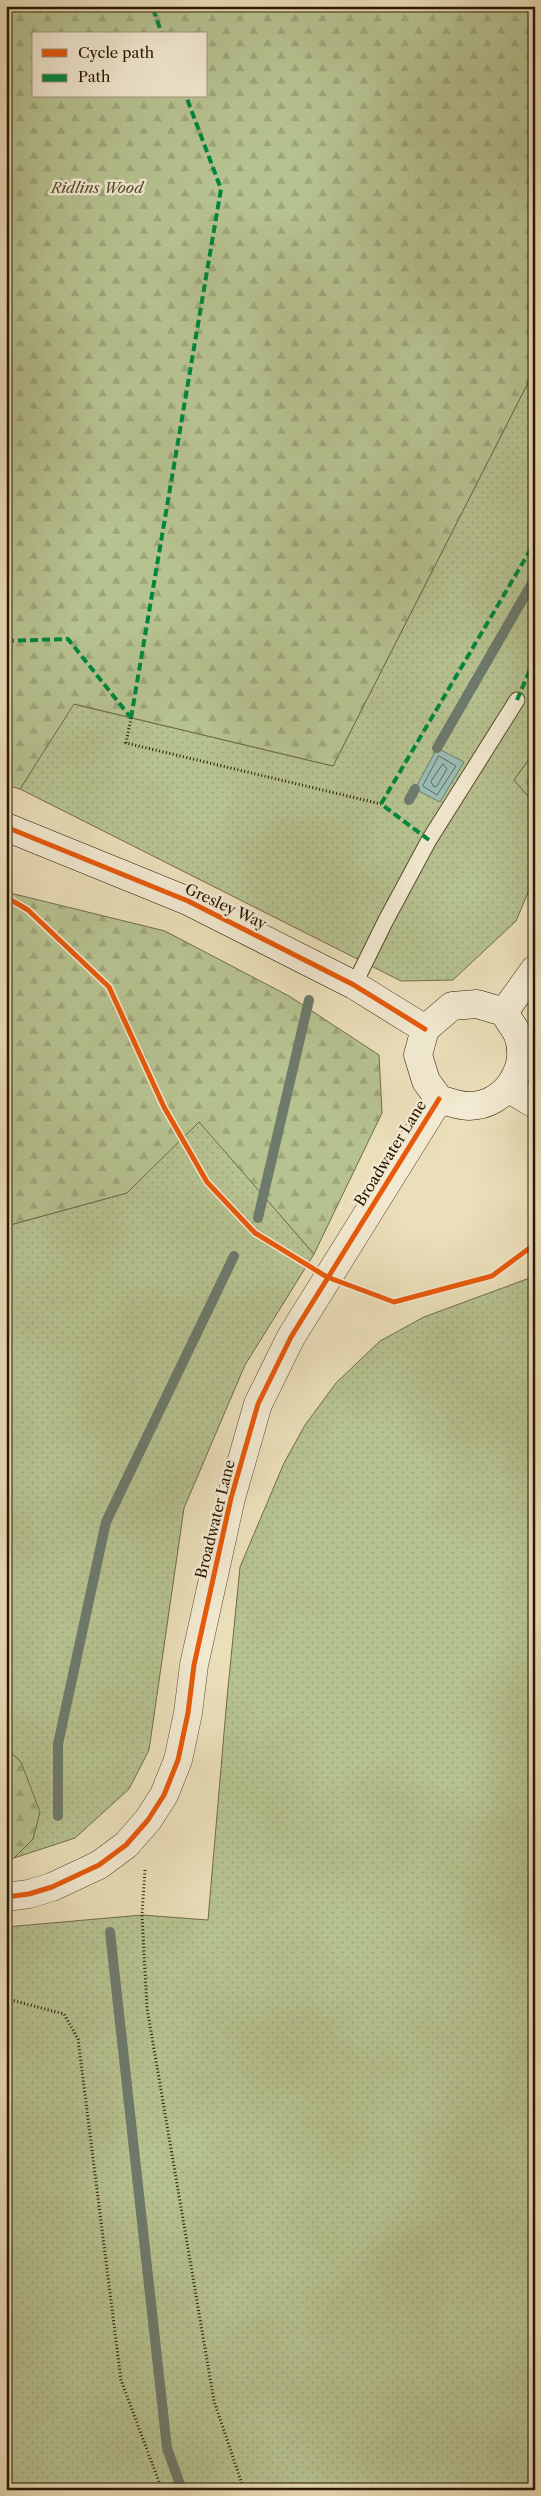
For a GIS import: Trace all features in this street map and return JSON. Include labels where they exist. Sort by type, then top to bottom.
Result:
[{"type":"street","name":"Gresley Way","points":[[6,827],[188,901],[354,985],[425,1029]]},
{"type":"street","points":[[504,1012],[535,969]]},
{"type":"street","points":[[477,1004],[504,1012],[518,1036],[522,1063],[510,1089],[487,1103],[468,1106],[439,1099],[426,1081],[418,1055],[425,1029],[452,1006],[477,1004]]},
{"type":"street","points":[[510,1089],[535,1104]]},
{"type":"street","name":"Broadwater Lane","points":[[7,1897],[52,1888],[99,1866],[126,1845],[148,1820],[164,1795],[178,1760],[188,1713],[194,1665],[231,1498],[258,1404],[291,1337],[439,1099]]},
{"type":"lane","points":[[354,985],[429,840],[517,700]]},
{"type":"path","points":[[146,14],[152,8],[159,6]]},
{"type":"path","points":[[130,718],[126,743],[381,804]]},
{"type":"path","points":[[145,1867],[142,1915],[147,2008],[214,2401],[244,2490]]},
{"type":"path","points":[[6,2024],[7,1897]]},
{"type":"path","points":[[7,1999],[64,2014],[78,2039],[121,2380],[162,2490]]},
{"type":"path","points":[[6,2449],[12,2490]]},
{"type":"green space","name":"Ridlins Wood","points":[[6,6],[535,6],[535,369],[333,766],[74,704],[20,789],[6,785]]},
{"type":"green space","points":[[535,369],[535,751],[514,780],[535,804],[535,876],[516,921],[453,980],[401,981],[20,789],[73,704],[333,766]]},
{"type":"green space","points":[[535,751],[535,804],[514,780]]},
{"type":"green space","points":[[6,892],[165,931],[289,996],[379,1055],[382,1113],[314,1254],[199,1122],[127,1193],[6,1226]]},
{"type":"green space","points":[[199,1121],[314,1254],[245,1365],[184,1508],[149,1750],[129,1789],[75,1838],[14,1858],[33,1839],[21,1762],[6,1748],[6,1226],[127,1193]]},
{"type":"green space","points":[[535,1276],[535,2490],[6,2490],[6,1927],[142,1915],[208,1920],[240,1567],[284,1463],[305,1425],[336,1383],[380,1341],[424,1317]]},
{"type":"green space","points":[[6,1748],[21,1762],[40,1812],[33,1839],[14,1858],[6,1859]]},
{"type":"water","points":[[437,748],[464,762],[440,802],[415,789]]},
{"type":"waterway","points":[[437,748],[535,578]]},
{"type":"waterway","points":[[409,800],[415,789]]},
{"type":"waterway","points":[[258,1218],[309,1000]]},
{"type":"waterway","points":[[58,1816],[58,1744],[106,1522],[234,1256]]},
{"type":"waterway","points":[[110,1932],[167,2448],[182,2490]]},
{"type":"marked path","points":[[153,9],[161,32]]},
{"type":"marked path","points":[[131,718],[221,189],[187,98]]},
{"type":"marked path","points":[[429,840],[381,804],[535,542]]},
{"type":"marked path","points":[[6,641],[68,639],[131,718]]},
{"type":"marked path","points":[[517,700],[535,658]]},
{"type":"cycle path","points":[[6,827],[188,901],[354,985],[425,1029]]},
{"type":"cycle path","points":[[6,897],[28,910],[109,987],[164,1107],[207,1182],[255,1233],[327,1277],[394,1302],[492,1276],[535,1244]]},
{"type":"cycle path","points":[[6,1897],[29,1894],[52,1887],[99,1865],[126,1845],[148,1820],[164,1795],[178,1760],[188,1713],[194,1665],[231,1498],[258,1404],[291,1337],[439,1099]]}]
